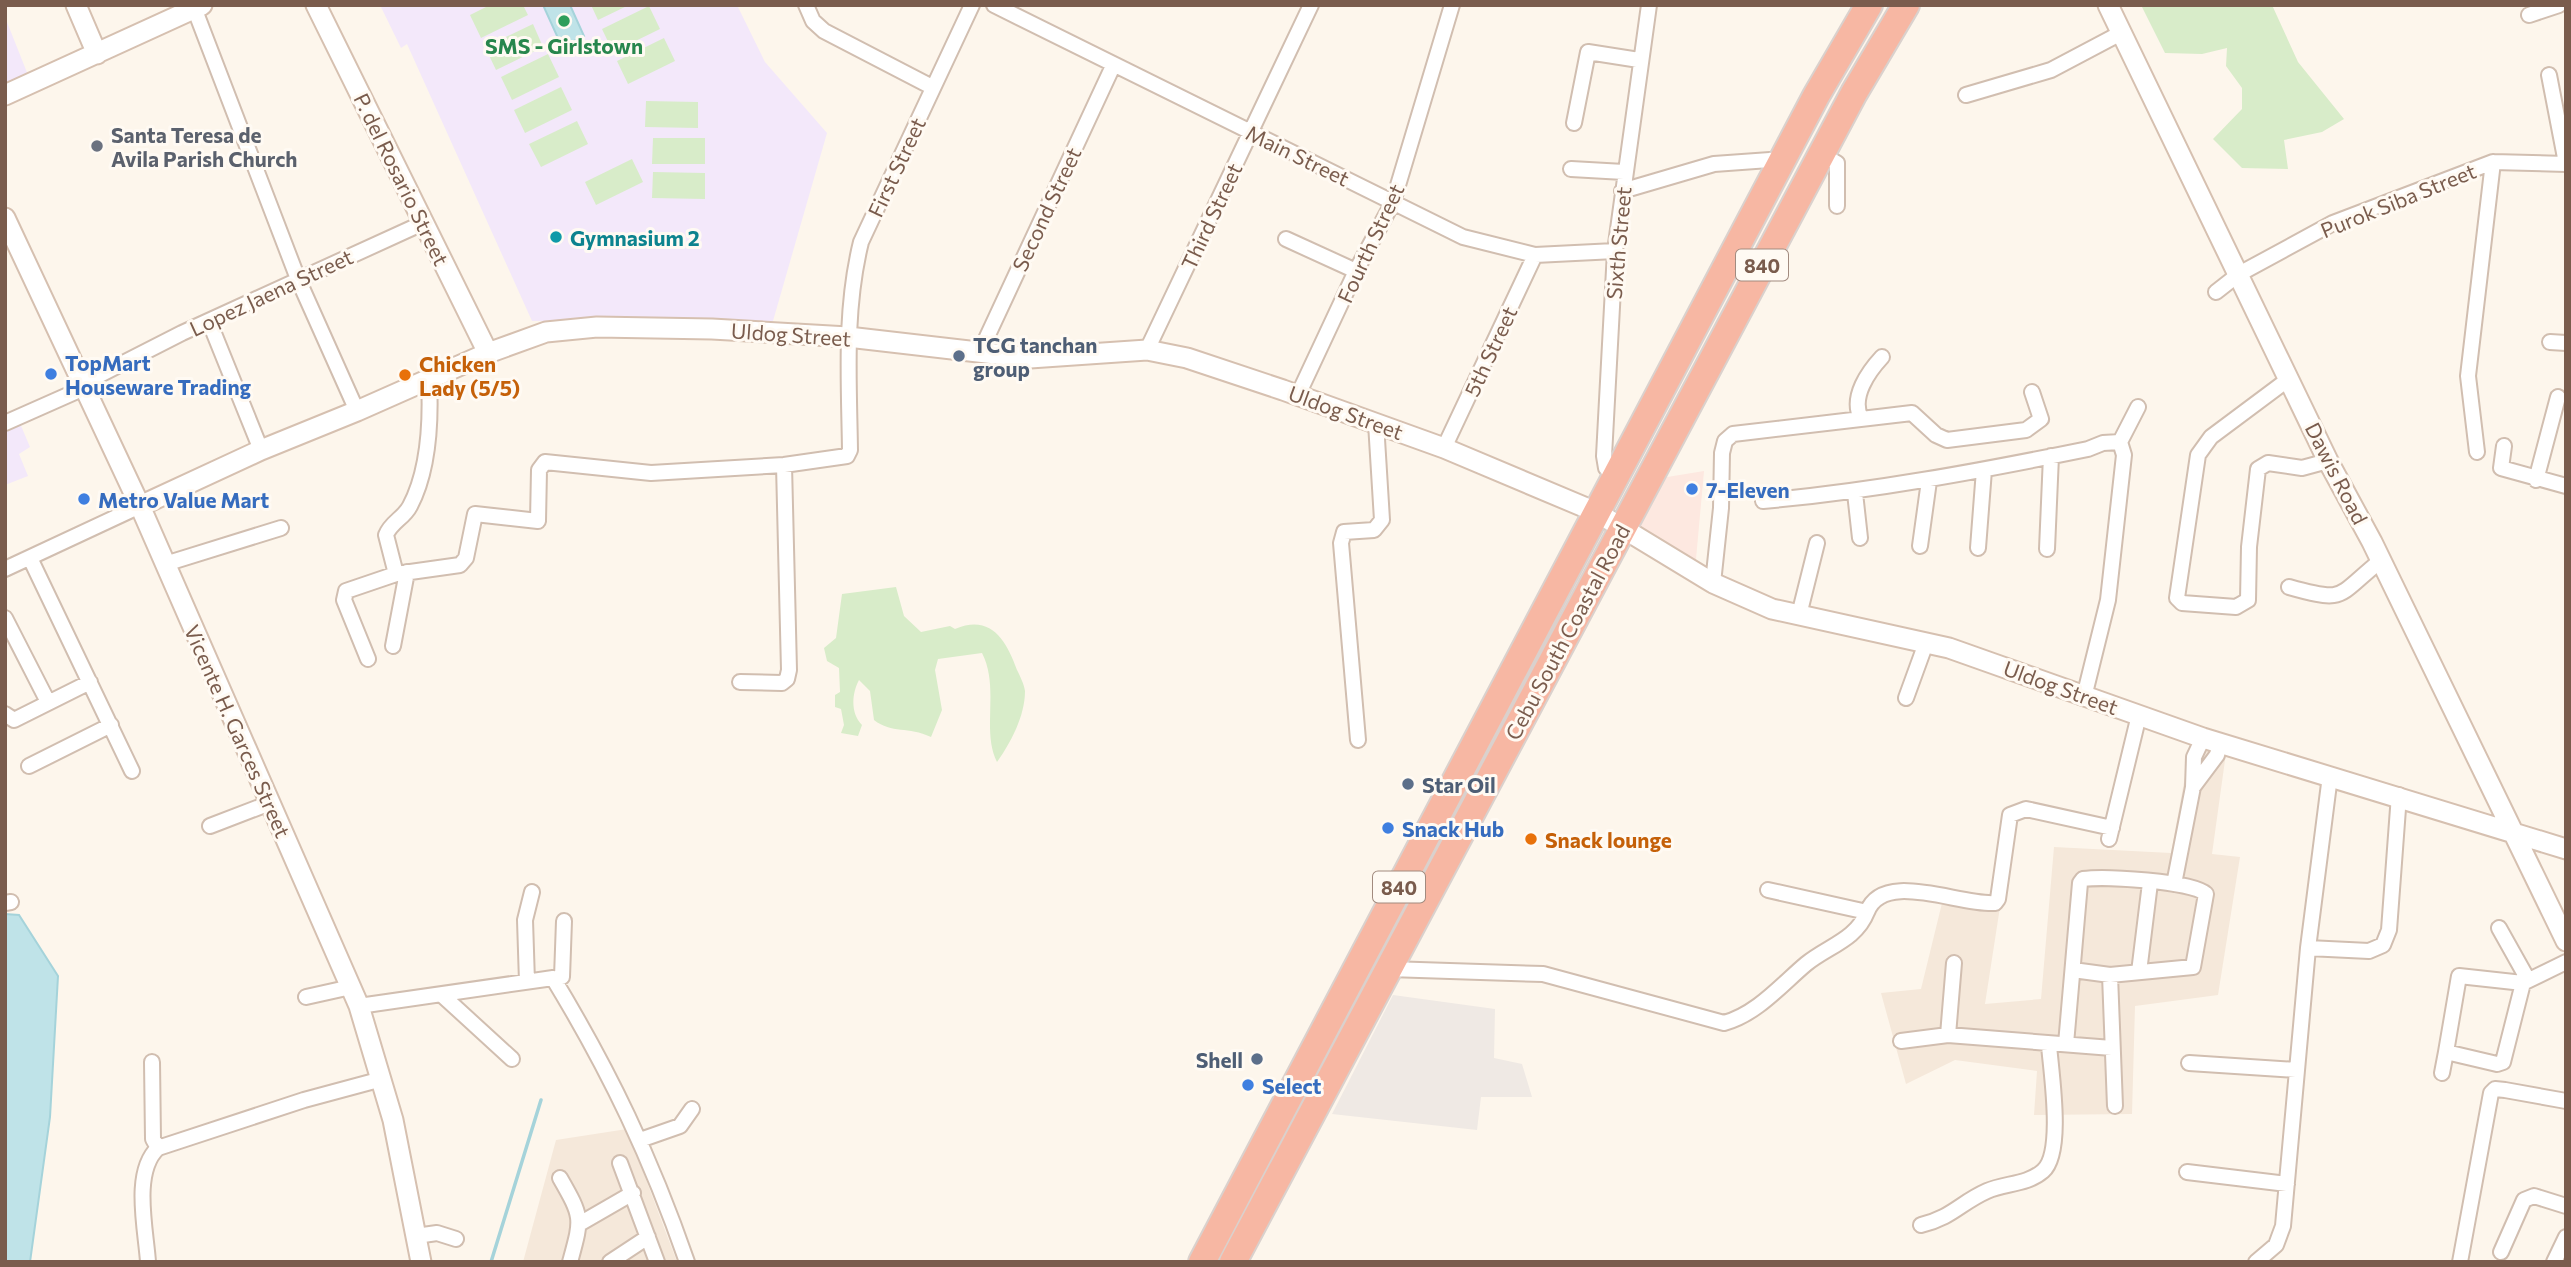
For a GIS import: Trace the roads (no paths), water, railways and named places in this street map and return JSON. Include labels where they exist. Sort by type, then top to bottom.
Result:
[{"type":"highway","name":"Cebu South Coastal Road","points":[[1202,1262],[1783,159],[1869,5]]},
{"type":"highway","name":"Cebu South Coastal Road","points":[[1233,1262],[1821,154],[1906,5]]},
{"type":"street","points":[[76,5],[97,54]]},
{"type":"street","name":"P. del Rosario Street","points":[[316,5],[488,354]]},
{"type":"street","points":[[806,5],[813,21],[824,31],[932,87]]},
{"type":"street","name":"First Street","points":[[401,573],[464,562],[475,514],[538,521],[539,470],[545,462],[651,473],[843,459],[850,450],[848,337],[852,279],[861,242],[971,5]]},
{"type":"street","name":"Main Street","points":[[994,5],[1112,66],[1463,237],[1535,255],[1615,251]]},
{"type":"street","name":"Third Street","points":[[1147,351],[1311,5]]},
{"type":"street","name":"Fourth Street","points":[[1298,395],[1356,271],[1393,202],[1452,5]]},
{"type":"street","name":"Sixth Street","points":[[1615,478],[1606,468],[1604,456],[1615,251],[1639,60],[1649,5]]},
{"type":"street","name":"Dawis Road","points":[[2108,5],[2328,461],[2566,941]]},
{"type":"street","points":[[2529,15],[2559,5]]},
{"type":"street","points":[[5,96],[196,6],[298,279],[357,411]]},
{"type":"street","points":[[1966,95],[2051,70],[2121,33]]},
{"type":"street","points":[[1574,123],[1588,52],[1639,60]]},
{"type":"street","name":"Second Street","points":[[980,352],[1112,66]]},
{"type":"street","points":[[2549,75],[2566,164]]},
{"type":"street","points":[[1821,154],[1838,163],[1837,206]]},
{"type":"street","points":[[1622,191],[1714,164],[1783,159]]},
{"type":"street","points":[[2477,452],[2468,376],[2493,162]]},
{"type":"street","name":"Purok Siba Street","points":[[2216,292],[2239,274],[2333,223],[2493,162],[2566,164]]},
{"type":"street","points":[[1571,169],[1624,172]]},
{"type":"street","name":"Lopez Jaena Street","points":[[5,424],[209,321],[423,223]]},
{"type":"street","name":"Vicente H. Garces Street","points":[[7,228],[139,506],[359,1006],[393,1120],[421,1262]]},
{"type":"street","points":[[1286,239],[1356,271]]},
{"type":"street","name":"5th Street","points":[[1444,448],[1535,255]]},
{"type":"street","points":[[209,321],[261,450]]},
{"type":"street","name":"Uldog Street","points":[[5,569],[261,450],[546,332],[597,327],[712,329],[848,337],[1030,358],[1147,351],[1187,358],[1444,448],[1596,512],[1713,583],[1772,609],[1950,648],[2212,741],[2399,795],[2566,849]]},
{"type":"street","points":[[2550,342],[2566,343]]},
{"type":"street","points":[[1861,418],[1858,409],[1864,381],[1882,356]]},
{"type":"street","points":[[2290,378],[2211,437],[2198,455],[2177,598],[2182,603],[2236,607],[2248,600],[2258,469],[2268,463],[2302,468],[2328,461]]},
{"type":"street","points":[[393,646],[401,573],[386,535],[391,526],[406,514],[418,489],[430,410],[429,380]]},
{"type":"street","points":[[1713,583],[1725,441],[1733,435],[1912,413],[1936,435],[1947,440],[1972,438],[2026,430],[2034,425],[2041,419],[2032,392]]},
{"type":"street","points":[[2536,480],[2558,397]]},
{"type":"street","points":[[2084,697],[2108,600],[2124,455],[2120,442],[2138,407]]},
{"type":"street","points":[[1358,740],[1341,544],[1344,532],[1374,530],[1382,520],[1376,422]]},
{"type":"street","points":[[1763,501],[1855,493],[1929,481],[2104,443],[2120,442]]},
{"type":"street","points":[[2504,446],[2501,468],[2536,480],[2566,486]]},
{"type":"street","points":[[2047,549],[2051,456]]},
{"type":"street","points":[[740,682],[782,683],[787,679],[789,670],[783,465]]},
{"type":"street","points":[[1978,548],[1984,470]]},
{"type":"street","points":[[1920,546],[1929,481]]},
{"type":"street","points":[[1855,493],[1860,538]]},
{"type":"street","points":[[165,564],[281,528]]},
{"type":"street","points":[[1799,615],[1817,543]]},
{"type":"street","points":[[30,558],[132,771]]},
{"type":"street","points":[[2289,587],[2328,598],[2339,596],[2379,562]]},
{"type":"street","points":[[368,659],[344,595],[349,589],[401,573]]},
{"type":"street","points":[[5,618],[48,702]]},
{"type":"street","points":[[1906,698],[1926,643]]},
{"type":"street","points":[[5,714],[15,720],[90,682]]},
{"type":"street","points":[[1389,969],[1543,974],[1724,1023],[1740,1018],[1789,982],[1806,964],[1862,925],[1870,904],[1880,894],[1900,891],[1994,903],[1998,899],[2010,815],[2017,810],[2026,809],[2111,833],[2139,715]]},
{"type":"street","points":[[29,766],[111,725]]},
{"type":"street","points":[[2174,884],[2193,787],[2217,755],[2212,741]]},
{"type":"street","points":[[2256,1262],[2280,1238],[2308,947],[2330,776]]},
{"type":"street","points":[[2308,947],[2369,951],[2384,945],[2389,930],[2399,795]]},
{"type":"street","points":[[209,826],[270,803]]},
{"type":"street","points":[[2066,1044],[2080,883],[2083,879],[2174,884],[2197,888],[2206,894],[2196,962],[2189,969],[2110,975],[2073,970]]},
{"type":"street","points":[[2139,972],[2151,883]]},
{"type":"street","points":[[1768,890],[1867,912]]},
{"type":"street","points":[[527,982],[526,920],[532,892]]},
{"type":"street","points":[[562,977],[564,921]]},
{"type":"street","points":[[2446,1052],[2497,1064],[2502,1062],[2525,981],[2499,928]]},
{"type":"street","points":[[2442,1073],[2459,976],[2525,981],[2566,962]]},
{"type":"street","points":[[1948,1035],[1954,963]]},
{"type":"street","points":[[2110,975],[2115,1106]]},
{"type":"street","points":[[359,1006],[553,978],[599,1053],[640,1140],[687,1262]]},
{"type":"street","points":[[306,998],[351,987]]},
{"type":"street","points":[[442,995],[512,1059]]},
{"type":"street","points":[[1901,1041],[1948,1035],[2112,1048]]},
{"type":"street","points":[[1921,1225],[1949,1217],[1975,1196],[1998,1186],[2024,1182],[2045,1170],[2053,1150],[2054,1119],[2049,1045]]},
{"type":"street","points":[[152,1062],[153,1139],[158,1148]]},
{"type":"street","points":[[2189,1063],[2295,1070]]},
{"type":"street","points":[[148,1262],[145,1180],[148,1161],[158,1148],[291,1104],[382,1079]]},
{"type":"street","points":[[2460,1262],[2491,1093],[2495,1089],[2505,1090],[2566,1101]]},
{"type":"street","points":[[640,1140],[680,1126],[692,1109]]},
{"type":"street","points":[[620,1163],[657,1262]]},
{"type":"street","points":[[2187,1172],[2287,1184]]},
{"type":"street","points":[[560,1178],[577,1208],[581,1223],[570,1262]]},
{"type":"street","points":[[581,1223],[633,1193]]},
{"type":"street","points":[[2501,1252],[2524,1200],[2534,1196],[2566,1206]]},
{"type":"street","points":[[416,1236],[437,1233],[456,1239]]},
{"type":"street","points":[[610,1262],[648,1237]]},
{"type":"street","points":[[2554,1262],[2566,1237]]},
{"type":"water","name":"SMS - Girlstown","points":[[543,5],[570,5],[584,36],[562,47]]},
{"type":"water","points":[[5,914],[19,915],[58,976],[50,1117],[30,1262],[5,1262]]},
{"type":"waterway","points":[[491,1262],[541,1100]]},
{"type":"place","name":"SMS - Girlstown","points":[[564,21]]},
{"type":"place","name":"Santa Teresa de Avila Parish Church","points":[[97,146]]},
{"type":"place","name":"Gymnasium 2","points":[[556,237]]},
{"type":"place","name":"TCG tanchan group","points":[[959,356]]},
{"type":"place","name":"TopMart Houseware Trading","points":[[51,374]]},
{"type":"place","name":"Chicken Lady (5/5)","points":[[405,375]]},
{"type":"place","name":"7-Eleven","points":[[1692,489]]},
{"type":"place","name":"Metro Value Mart","points":[[84,499]]},
{"type":"place","name":"Star Oil","points":[[1408,784]]},
{"type":"place","name":"Snack Hub","points":[[1388,828]]},
{"type":"place","name":"Snack lounge","points":[[1531,839]]},
{"type":"place","name":"Shell","points":[[1257,1059]]},
{"type":"place","name":"Select","points":[[1248,1085]]}]
